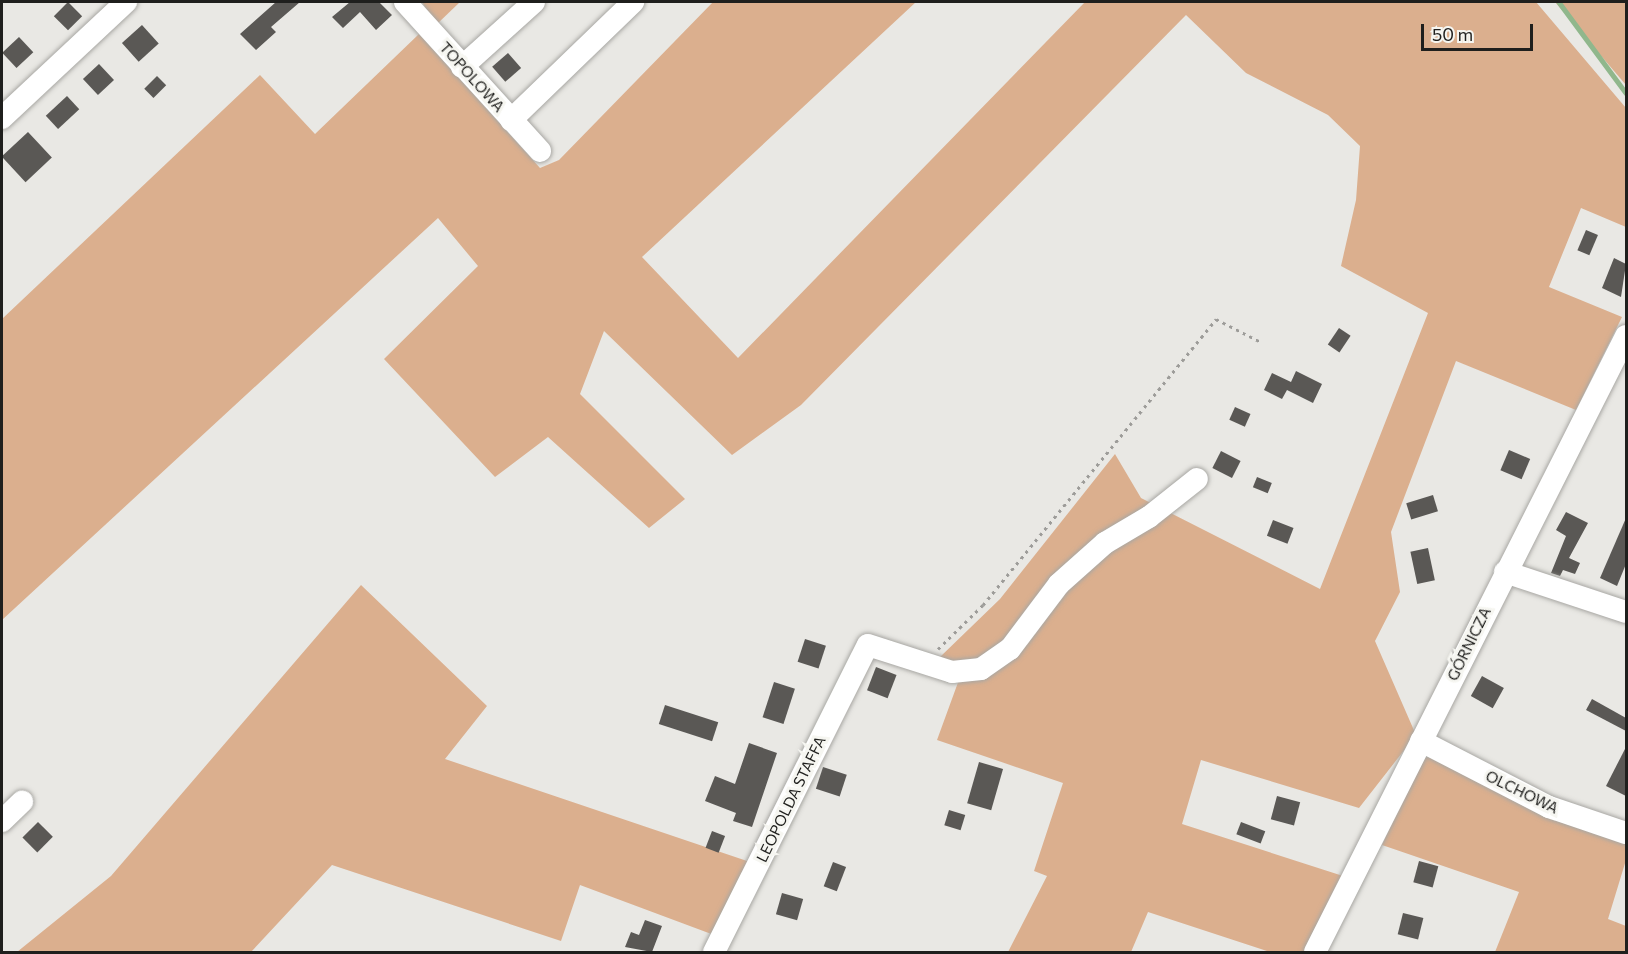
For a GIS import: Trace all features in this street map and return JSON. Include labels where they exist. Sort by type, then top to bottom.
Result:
[{"type":"street","points":[[2,118],[126,2]]},
{"type":"street","name":"TOPOLOWA","points":[[405,2],[540,151]]},
{"type":"street","points":[[462,67],[534,2]]},
{"type":"street","points":[[511,120],[633,2]]},
{"type":"street","name":"GÓRNICZA","points":[[1315,952],[1626,336]]},
{"type":"street","points":[[923,662],[952,672],[981,669],[1010,649],[1059,584],[1105,543],[1149,517],[1197,479]]},
{"type":"street","points":[[1505,572],[1626,612]]},
{"type":"street","name":"LEOPOLDA STAFFA","points":[[714,952],[868,645],[923,662]]},
{"type":"street","name":"OLCHOWA","points":[[1421,741],[1549,807],[1626,833]]},
{"type":"street","points":[[2,821],[22,802]]},
{"type":"path","points":[[923,662],[983,605],[1216,319],[1262,342]]},
{"type":"shaded area","points":[[422,2],[460,2],[436,25]]},
{"type":"shaded area","points":[[713,2],[916,2],[642,257],[738,358],[1085,2],[1536,2],[1626,108],[1626,227],[1581,208],[1549,287],[1622,317],[1576,410],[1456,361],[1391,532],[1400,592],[1375,641],[1416,735],[1359,808],[1201,760],[1182,824],[1343,876],[1305,952],[1270,952],[1148,912],[1131,952],[1008,952],[1047,876],[1034,871],[1063,783],[937,740],[964,666],[940,657],[1000,599],[1115,454],[1141,498],[1320,589],[1428,313],[1341,266],[1356,200],[1360,146],[1328,115],[1246,73],[1186,15],[801,405],[732,455],[604,331],[580,394],[685,499],[649,528],[548,437],[495,477],[384,359],[478,266],[438,218],[2,620],[2,319],[260,75],[315,134],[419,34],[540,168],[559,160]]},
{"type":"shaded area","points":[[1555,2],[1626,2],[1626,85]]},
{"type":"shaded area","points":[[361,585],[487,706],[445,759],[750,862],[714,935],[580,885],[561,941],[332,865],[251,952],[17,952],[111,876]]},
{"type":"shaded area","points":[[1432,756],[1626,840],[1626,860],[1608,919],[1626,926],[1626,952],[1495,952],[1519,892],[1382,845],[1421,759]]},
{"type":"building","points":[[68,2],[82,16],[68,30],[54,16]]},
{"type":"building","points":[[276,2],[300,2],[271,27],[276,32],[256,50],[240,34]]},
{"type":"building","points":[[350,2],[379,2],[392,15],[376,30],[360,12],[343,28],[332,17]]},
{"type":"building","points":[[142,25],[159,44],[139,62],[122,43]]},
{"type":"building","points":[[19,37],[33,52],[17,68],[2,53]]},
{"type":"building","points":[[508,53],[521,68],[505,82],[492,67]]},
{"type":"building","points":[[99,64],[114,80],[98,95],[83,79]]},
{"type":"building","points":[[157,76],[166,85],[153,98],[144,89]]},
{"type":"building","points":[[67,96],[79,109],[58,129],[46,116]]},
{"type":"building","points":[[28,132],[52,158],[26,182],[2,156]]},
{"type":"building","points":[[1586,230],[1598,235],[1589,255],[1577,250]]},
{"type":"building","points":[[1614,258],[1626,264],[1621,297],[1602,288]]},
{"type":"building","points":[[1339,328],[1351,336],[1339,352],[1328,345]]},
{"type":"building","points":[[1296,371],[1322,384],[1313,403],[1287,390],[1282,399],[1264,390],[1272,373],[1291,382]]},
{"type":"building","points":[[1235,407],[1251,414],[1245,427],[1229,420]]},
{"type":"building","points":[[1509,450],[1530,459],[1522,479],[1500,470]]},
{"type":"building","points":[[1221,451],[1241,461],[1232,478],[1212,468]]},
{"type":"building","points":[[1257,477],[1272,483],[1268,493],[1253,487]]},
{"type":"building","points":[[1433,495],[1438,511],[1411,519],[1406,503]]},
{"type":"building","points":[[1566,512],[1588,523],[1569,558],[1580,563],[1575,574],[1563,570],[1560,576],[1551,573],[1566,536],[1556,530]]},
{"type":"building","points":[[1626,518],[1626,564],[1617,586],[1600,578]]},
{"type":"building","points":[[1273,520],[1294,528],[1287,544],[1267,536]]},
{"type":"building","points":[[1428,548],[1435,580],[1417,584],[1410,552]]},
{"type":"building","points":[[805,639],[826,646],[819,669],[798,662]]},
{"type":"building","points":[[876,667],[897,675],[888,698],[867,690]]},
{"type":"building","points":[[1482,676],[1504,688],[1493,708],[1471,696]]},
{"type":"building","points":[[774,682],[795,689],[783,724],[763,717]]},
{"type":"building","points":[[1592,699],[1626,718],[1626,731],[1586,710]]},
{"type":"building","points":[[665,705],[718,722],[712,741],[659,724]]},
{"type":"building","points":[[749,743],[777,753],[752,827],[733,821],[736,813],[705,801],[715,776],[735,784]]},
{"type":"building","points":[[1626,747],[1626,796],[1606,786]]},
{"type":"building","points":[[979,762],[1003,769],[991,810],[967,803]]},
{"type":"building","points":[[823,767],[847,775],[840,797],[816,789]]},
{"type":"building","points":[[1277,796],[1300,802],[1294,825],[1271,819]]},
{"type":"building","points":[[949,810],[965,815],[961,830],[944,825]]},
{"type":"building","points":[[38,822],[53,837],[37,852],[22,838]]},
{"type":"building","points":[[1241,822],[1265,831],[1261,843],[1236,834]]},
{"type":"building","points":[[712,831],[725,836],[719,853],[706,848]]},
{"type":"building","points":[[1419,861],[1438,866],[1433,887],[1413,882]]},
{"type":"building","points":[[833,862],[846,867],[837,891],[824,886]]},
{"type":"building","points":[[782,893],[803,899],[797,920],[776,914]]},
{"type":"building","points":[[1403,913],[1423,918],[1418,939],[1398,934]]},
{"type":"building","points":[[645,920],[662,926],[652,952],[625,947],[631,932],[639,935]]},
{"type":"waterway","points":[[1559,2],[1626,93]]}]
